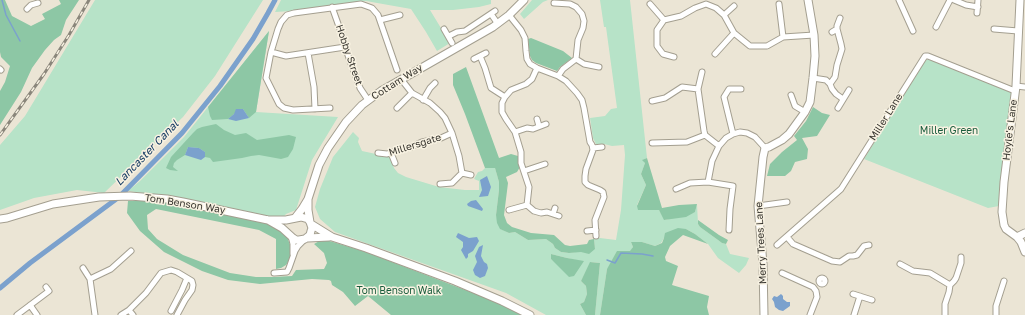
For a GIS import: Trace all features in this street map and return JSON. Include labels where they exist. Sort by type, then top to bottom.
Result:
[{"type":"main road","name":"Cottam Way","points":[[294,218],[308,199],[316,174],[328,148],[346,122],[368,100],[401,78],[498,24],[524,0]]},
{"type":"main road","points":[[765,148],[782,140],[789,134],[805,112],[810,102],[815,56],[814,35],[808,0]]},
{"type":"main road","name":"Hoyle's Lane","points":[[1020,0],[1016,89],[1004,182],[1002,212],[1006,229],[1017,237],[1025,252]]},
{"type":"main road","name":"Merry Trees Lane","points":[[764,315],[758,206],[765,148]]},
{"type":"main road","name":"Tom Benson Way","points":[[0,225],[4,219],[53,204],[98,197],[130,196],[167,199],[268,220],[281,221],[294,218]]},
{"type":"main road","name":"Cottam Way","points":[[308,199],[310,223]]},
{"type":"main road","points":[[332,237],[306,238],[299,240],[290,235],[288,227],[294,218],[305,218],[310,223],[332,237],[455,281],[530,315]]},
{"type":"main road","name":"Tom Benson Way","points":[[268,220],[282,228],[290,235]]},
{"type":"main road","points":[[306,238],[311,231],[310,223]]},
{"type":"main road","points":[[1017,237],[1025,233]]},
{"type":"street","points":[[574,6],[578,0]]},
{"type":"street","points":[[899,0],[913,31]]},
{"type":"street","points":[[936,27],[950,0]]},
{"type":"street","points":[[954,0],[966,5],[978,7]]},
{"type":"street","points":[[977,13],[978,0]]},
{"type":"street","points":[[30,5],[38,3]]},
{"type":"street","points":[[554,3],[570,4],[582,14],[584,21],[578,40],[576,59]]},
{"type":"street","points":[[330,108],[293,110],[284,108],[279,104],[266,78],[271,52],[281,22],[287,15],[332,7],[361,4],[372,8],[378,15],[397,70]]},
{"type":"street","points":[[650,4],[664,20]]},
{"type":"street","points":[[674,57],[663,54],[657,46],[657,30],[664,20],[681,16],[706,4],[716,8],[724,15],[734,33],[750,46],[767,46],[783,37],[814,35]]},
{"type":"street","points":[[779,4],[783,37]]},
{"type":"street","points":[[724,15],[734,6]]},
{"type":"street","name":"Hobby Street","points":[[332,7],[360,88],[368,100]]},
{"type":"street","points":[[449,36],[465,31],[493,12],[498,24]]},
{"type":"street","points":[[380,20],[400,15]]},
{"type":"street","points":[[509,15],[521,30],[525,38],[527,59],[530,64],[566,81],[582,100],[590,142],[593,148],[586,169],[585,182],[603,192],[604,197],[595,220],[596,236]]},
{"type":"street","points":[[830,84],[834,77],[842,49],[842,44],[835,30],[840,18]]},
{"type":"street","points":[[444,29],[452,43]]},
{"type":"street","points":[[994,29],[1018,31]]},
{"type":"street","points":[[715,54],[734,33]]},
{"type":"street","points":[[271,52],[286,56],[345,47]]},
{"type":"street","points":[[308,53],[314,87],[315,109]]},
{"type":"street","points":[[474,59],[486,53]]},
{"type":"street","points":[[480,56],[491,88],[505,96]]},
{"type":"street","name":"Miller Lane","points":[[777,245],[841,189],[924,56],[928,56],[1016,89]]},
{"type":"street","points":[[576,59],[584,64],[599,67]]},
{"type":"street","points":[[558,76],[562,68],[576,59]]},
{"type":"street","points":[[527,205],[529,186],[521,162],[521,152],[515,132],[502,112],[502,103],[505,96],[511,90],[526,84],[532,79],[537,68]]},
{"type":"street","points":[[702,72],[698,89],[705,135],[719,146]]},
{"type":"street","name":"Millersgate","points":[[401,78],[412,93],[430,103],[445,118],[452,133],[459,156],[462,173]]},
{"type":"street","points":[[813,78],[826,80],[836,94],[843,99]]},
{"type":"street","points":[[423,100],[430,88],[435,83]]},
{"type":"street","points":[[652,101],[665,98],[682,87],[698,89]]},
{"type":"street","points":[[1016,89],[1025,87]]},
{"type":"street","points":[[733,134],[724,97],[729,88],[741,88]]},
{"type":"street","points":[[838,108],[849,90]]},
{"type":"street","points":[[397,108],[412,93]]},
{"type":"street","points":[[791,95],[795,106],[805,112]]},
{"type":"street","points":[[537,119],[539,126]]},
{"type":"street","points":[[515,132],[527,128],[533,129],[546,124]]},
{"type":"street","points":[[708,182],[712,161],[719,146],[726,138],[740,132],[747,133],[755,137],[765,148]]},
{"type":"street","name":"Millersgate","points":[[378,153],[391,153],[422,142],[441,138],[452,133]]},
{"type":"street","points":[[652,143],[687,142],[705,135]]},
{"type":"street","points":[[593,148],[602,147]]},
{"type":"street","points":[[391,153],[395,162]]},
{"type":"street","points":[[524,171],[545,164]]},
{"type":"street","points":[[440,184],[452,183],[462,173],[471,175]]},
{"type":"street","points":[[676,189],[690,183],[708,182],[733,186],[730,209],[730,230]]},
{"type":"street","points":[[758,206],[788,202]]},
{"type":"street","points":[[509,210],[527,205]]},
{"type":"street","points":[[527,205],[534,211],[541,213],[547,212],[559,216]]},
{"type":"street","points":[[553,214],[555,208]]},
{"type":"street","points":[[587,231],[596,230]]},
{"type":"street","points":[[274,273],[287,272],[290,268],[293,255],[293,244],[290,235]]},
{"type":"street","points":[[787,237],[793,244],[832,261],[840,262],[849,256],[857,255],[864,246],[869,245]]},
{"type":"street","points":[[293,255],[298,246],[306,238]]},
{"type":"street","points":[[90,279],[111,270],[131,251]]},
{"type":"street","points":[[944,315],[950,285],[955,280],[961,263],[961,257]]},
{"type":"street","points":[[900,264],[913,271],[930,273],[950,285]]},
{"type":"street","points":[[84,268],[90,279],[95,315]]},
{"type":"street","points":[[121,315],[129,310],[146,293],[162,273],[171,270],[192,281],[193,285],[192,290],[177,315]]},
{"type":"street","points":[[782,273],[813,287],[816,291],[817,297],[810,315]]},
{"type":"street","points":[[171,311],[187,278]]},
{"type":"street","points":[[996,315],[996,306],[1004,281]]},
{"type":"street","points":[[813,287],[819,282]]},
{"type":"street","points":[[17,315],[49,291],[46,287]]},
{"type":"street","points":[[853,294],[872,300]]},
{"type":"street","points":[[854,315],[860,296]]},
{"type":"street","points":[[30,305],[37,315]]},
{"type":"street","points":[[129,310],[133,315]]},
{"type":"green space","points":[[0,0],[5,0],[12,16],[31,26],[45,19],[42,14],[61,4],[59,0],[79,0],[66,20],[61,35],[45,50],[32,68],[21,92],[0,125],[0,91],[5,82],[10,66],[1,57],[0,52]]},
{"type":"green space","points":[[95,0],[263,0],[215,76],[183,117],[104,193],[77,190],[34,198],[0,210],[0,145],[25,116]]},
{"type":"green space","points":[[281,0],[491,0],[491,4],[453,10],[430,10],[450,43],[437,51],[411,9],[366,1],[275,12]]},
{"type":"green space","points":[[532,0],[548,0],[543,2],[524,19],[520,14]]},
{"type":"green space","points":[[600,0],[630,0],[647,158],[643,160],[645,163],[641,174],[646,185],[637,205],[659,210],[665,220],[695,212],[697,204],[698,224],[700,227],[722,243],[726,244],[730,254],[749,258],[746,265],[739,273],[718,258],[708,244],[686,229],[664,238],[661,243],[655,246],[642,242],[631,242],[633,247],[630,252],[607,269],[600,315],[595,315],[600,263],[591,262],[581,281],[586,286],[587,294],[584,302],[580,304],[586,315],[546,315],[506,293],[335,232],[320,219],[315,207],[320,189],[333,157],[353,132],[359,138],[358,142],[362,151],[390,157],[394,168],[398,173],[406,177],[439,187],[479,190],[479,181],[474,179],[478,172],[485,168],[495,168],[499,182],[496,215],[501,229],[509,233],[515,232],[528,240],[546,239],[561,252],[569,253],[595,249],[594,239],[600,238],[616,240],[621,210],[625,155],[624,145],[612,146],[596,144],[593,138],[590,118],[605,116],[611,109],[617,108],[606,27],[604,27]],"holes":[[[551,254],[584,262],[556,263],[551,259]]]},
{"type":"green space","points":[[269,31],[256,112],[338,117],[312,160],[296,210],[286,214],[280,221],[216,205],[174,197],[128,191],[184,137]]},
{"type":"green space","points":[[269,31],[256,112],[249,118],[243,109],[228,119],[212,120],[208,107]]},
{"type":"green space","points":[[531,38],[563,51],[572,58],[557,71],[536,63],[530,56],[528,39]]},
{"type":"green space","name":"Miller Green","points":[[928,59],[1011,92],[999,206],[988,208],[864,159],[924,62]]},
{"type":"green space","points":[[466,67],[499,158],[511,154],[518,156],[520,167],[517,172],[506,177],[508,183],[504,215],[507,223],[512,227],[531,233],[554,235],[565,245],[570,246],[587,244],[589,240],[594,239],[595,249],[589,254],[581,252],[561,252],[546,239],[528,240],[515,232],[509,233],[500,229],[497,223],[496,215],[499,182],[495,168],[485,168],[453,85],[453,74]]},
{"type":"green space","points":[[813,107],[822,113],[830,115],[817,136],[802,138],[808,149],[807,159],[795,162],[791,171],[785,176],[767,176],[770,164],[797,140],[794,136],[806,121]]},
{"type":"green space","points":[[216,124],[235,135],[246,133],[257,140],[289,135],[296,137],[293,149],[288,157],[281,159],[259,155],[213,162],[210,158],[205,157],[205,152],[199,148],[188,147],[185,155],[174,163],[173,167],[178,171],[166,168],[171,157],[197,129]]},
{"type":"green space","points":[[647,158],[662,208],[697,204],[695,212],[686,217],[664,220],[659,210],[638,210],[637,206],[646,185],[641,174],[645,163],[642,160]]},
{"type":"green space","name":"Tom Benson Walk","points":[[128,201],[154,201],[183,205],[266,223],[286,234],[292,250],[290,259],[286,265],[276,269],[276,239],[259,230],[156,209],[147,215],[148,229],[157,239],[183,255],[230,273],[256,277],[273,277],[292,276],[296,270],[324,269],[327,263],[324,253],[314,244],[323,239],[366,252],[502,304],[525,315],[391,315],[368,296],[355,306],[343,292],[332,285],[331,281],[329,280],[312,279],[260,284],[228,280],[202,271],[164,252],[140,231],[127,213]]},
{"type":"green space","points":[[698,220],[728,240],[726,244],[722,243],[700,227]]},
{"type":"green space","points":[[678,228],[686,229],[708,244],[683,235],[670,246],[665,257],[666,261],[678,266],[672,285],[709,296],[707,307],[709,315],[600,315],[607,269],[617,251],[630,251],[633,247],[631,242],[642,242],[655,246],[662,243],[665,233]]},
{"type":"green space","points":[[551,254],[584,261],[574,276],[569,277],[551,259]]},
{"type":"green space","points":[[590,262],[600,263],[595,315],[586,315],[580,304],[584,302],[587,294],[586,286],[581,281]]},
{"type":"water","points":[[236,109],[243,109],[249,118],[236,121],[228,119],[234,114]]},
{"type":"water","points":[[188,147],[199,148],[205,152],[205,157],[201,160],[185,155]]},
{"type":"water","points":[[487,176],[491,187],[488,196],[479,197],[482,190],[480,180]]},
{"type":"water","points":[[476,200],[483,209],[482,211],[468,206],[467,204],[471,201]]},
{"type":"water","points":[[458,233],[469,238],[477,237],[479,241],[473,251],[468,254],[466,259],[461,250],[463,247],[463,242],[456,237]]},
{"type":"water","points":[[483,245],[481,256],[488,268],[485,276],[480,278],[475,275],[473,270],[477,262],[475,256],[479,247]]},
{"type":"water","points":[[781,294],[783,299],[790,302],[790,306],[783,311],[775,307],[772,299],[774,296],[777,297]]},
{"type":"waterway","points":[[2,0],[6,15],[20,41]]},
{"type":"waterway","name":"Lancaster Canal","points":[[0,288],[30,263],[119,197],[182,133],[220,86],[253,39],[275,0]]},
{"type":"waterway","points":[[607,260],[615,263],[621,253],[653,256]]},
{"type":"railway","points":[[0,135],[44,74],[89,0]]}]
